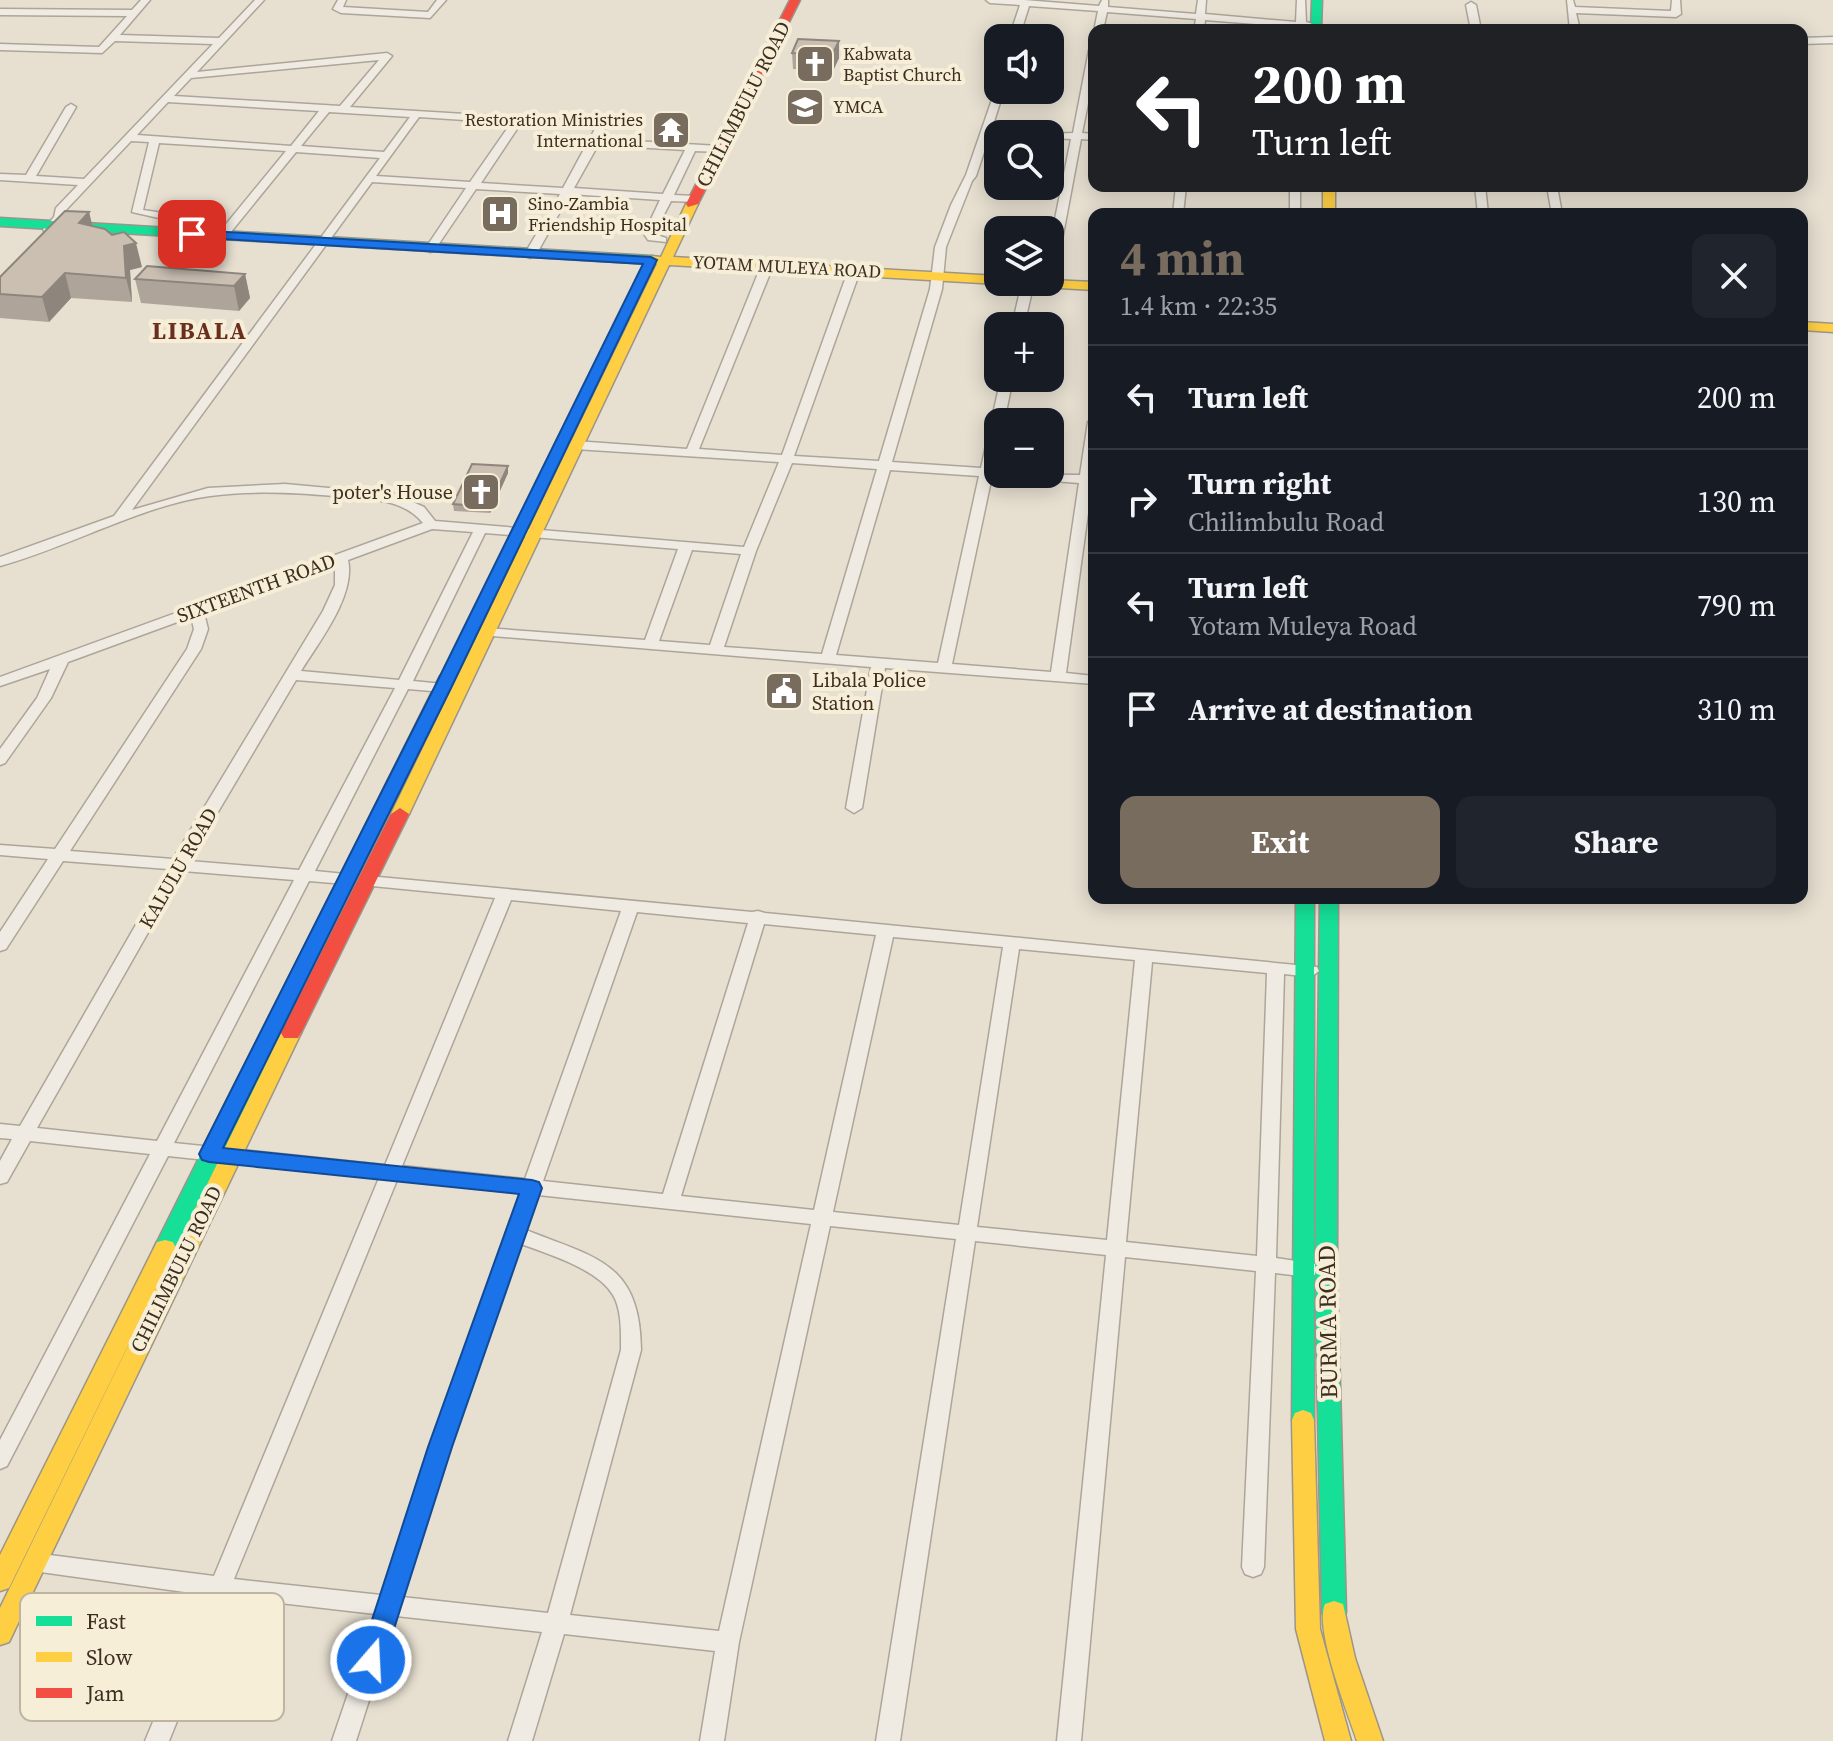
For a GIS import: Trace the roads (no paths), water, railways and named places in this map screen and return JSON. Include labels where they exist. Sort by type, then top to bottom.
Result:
[{"type":"main road","name":"CHILIMBULU ROAD","points":[[0,1634],[230,1156],[368,881],[486,632],[526,532],[658,261],[662,240],[682,197],[782,0]]},
{"type":"main road","name":"CHILIMBULU ROAD","points":[[706,149],[795,0]]},
{"type":"main road","points":[[1313,24],[1317,0]]},
{"type":"main road","points":[[1314,24],[1328,0]]},
{"type":"main road","name":"CHILIMBULU ROAD","points":[[0,1580],[6,1556],[345,879],[443,688],[575,445],[658,261],[682,197]]},
{"type":"main road","name":"YOTAM MULEYA ROAD","points":[[0,222],[46,232],[222,236],[984,279]]},
{"type":"main road","points":[[1064,281],[1088,285]]},
{"type":"main road","points":[[1808,326],[1833,328]]},
{"type":"main road","name":"BURMA ROAD","points":[[1305,904],[1302,1268],[1305,1594],[1308,1629],[1338,1741]]},
{"type":"main road","name":"BURMA ROAD","points":[[1329,904],[1326,1271],[1332,1602],[1342,1658],[1370,1741]]},
{"type":"street","points":[[0,47],[102,50],[146,0]]},
{"type":"street","points":[[46,232],[60,216],[60,210],[260,0]]},
{"type":"street","points":[[342,0],[338,9],[341,10],[430,15],[442,0]]},
{"type":"street","points":[[990,0],[1104,4],[1275,24]]},
{"type":"street","points":[[1199,24],[1202,0]]},
{"type":"street","points":[[1301,0],[1310,24]]},
{"type":"street","points":[[1571,5],[1676,14],[1676,0]]},
{"type":"street","points":[[1018,24],[1025,3]]},
{"type":"street","points":[[1099,24],[1104,4]]},
{"type":"street","points":[[1471,5],[1475,24]]},
{"type":"street","points":[[0,12],[132,13]]},
{"type":"street","points":[[113,38],[223,41]]},
{"type":"street","points":[[1808,41],[1833,40]]},
{"type":"street","points":[[191,75],[387,56],[342,110]]},
{"type":"street","points":[[1061,216],[1088,80]]},
{"type":"street","points":[[167,99],[597,125],[600,129],[595,142],[530,255]]},
{"type":"street","points":[[30,178],[71,107]]},
{"type":"street","points":[[222,236],[326,109]]},
{"type":"street","points":[[119,519],[416,115]]},
{"type":"street","points":[[430,249],[518,120]]},
{"type":"street","points":[[1064,136],[1088,137]]},
{"type":"street","points":[[130,138],[388,155]]},
{"type":"street","points":[[828,658],[936,289],[935,276],[954,208],[971,176],[984,139]]},
{"type":"street","points":[[155,140],[137,212],[159,215]]},
{"type":"street","points":[[595,142],[706,149]]},
{"type":"street","points":[[0,177],[88,182]]},
{"type":"street","points":[[371,179],[682,197]]},
{"type":"street","points":[[692,452],[767,266]]},
{"type":"street","points":[[716,649],[749,551],[787,459],[854,271]]},
{"type":"street","points":[[575,445],[984,472]]},
{"type":"street","points":[[1064,478],[1088,480]]},
{"type":"street","points":[[1058,676],[1088,486]]},
{"type":"street","points":[[0,562],[119,519],[208,492],[285,488],[394,498],[419,510],[431,525]]},
{"type":"street","points":[[944,668],[988,488]]},
{"type":"street","name":"SIXTEENTH ROAD","points":[[0,682],[431,525],[749,551]]},
{"type":"street","points":[[0,1460],[404,684],[481,529]]},
{"type":"street","points":[[651,644],[686,547]]},
{"type":"street","name":"KALULU ROAD","points":[[0,1177],[343,585],[340,557]]},
{"type":"street","points":[[0,945],[194,649],[201,629],[196,610]]},
{"type":"street","points":[[486,632],[1088,679]]},
{"type":"street","points":[[0,760],[44,698],[61,661]]},
{"type":"street","points":[[854,808],[879,663]]},
{"type":"street","points":[[293,675],[443,688]]},
{"type":"street","points":[[0,850],[345,879]]},
{"type":"street","points":[[368,881],[1329,973]]},
{"type":"street","points":[[218,1593],[505,894]]},
{"type":"street","points":[[344,1741],[440,1447],[631,905]]},
{"type":"street","points":[[670,1202],[758,916]]},
{"type":"street","points":[[712,1741],[728,1642],[886,929]]},
{"type":"street","points":[[888,1741],[1012,942]]},
{"type":"street","points":[[1069,1741],[1144,955]]},
{"type":"street","points":[[1253,1567],[1276,968]]},
{"type":"street","points":[[0,1131],[1326,1271]]},
{"type":"street","points":[[516,1234],[600,1271],[619,1288],[631,1330],[627,1367],[556,1624],[520,1741]]},
{"type":"street","points":[[34,1563],[274,1593]]},
{"type":"street","points":[[284,1594],[728,1642]]},
{"type":"street","points":[[157,1741],[165,1721]]},
{"type":"place","name":"Kabwata Baptist Church","points":[[815,64]]},
{"type":"place","name":"YMCA","points":[[805,107]]},
{"type":"place","name":"Restoration Ministries International","points":[[671,130]]},
{"type":"place","name":"Sino-Zambia Friendship Hospital","points":[[500,214]]},
{"type":"place","name":"poter's House","points":[[481,492]]},
{"type":"place","name":"Libala Police Station","points":[[784,691]]},
{"type":"district","name":"LIBALA","points":[[200,331]]}]
